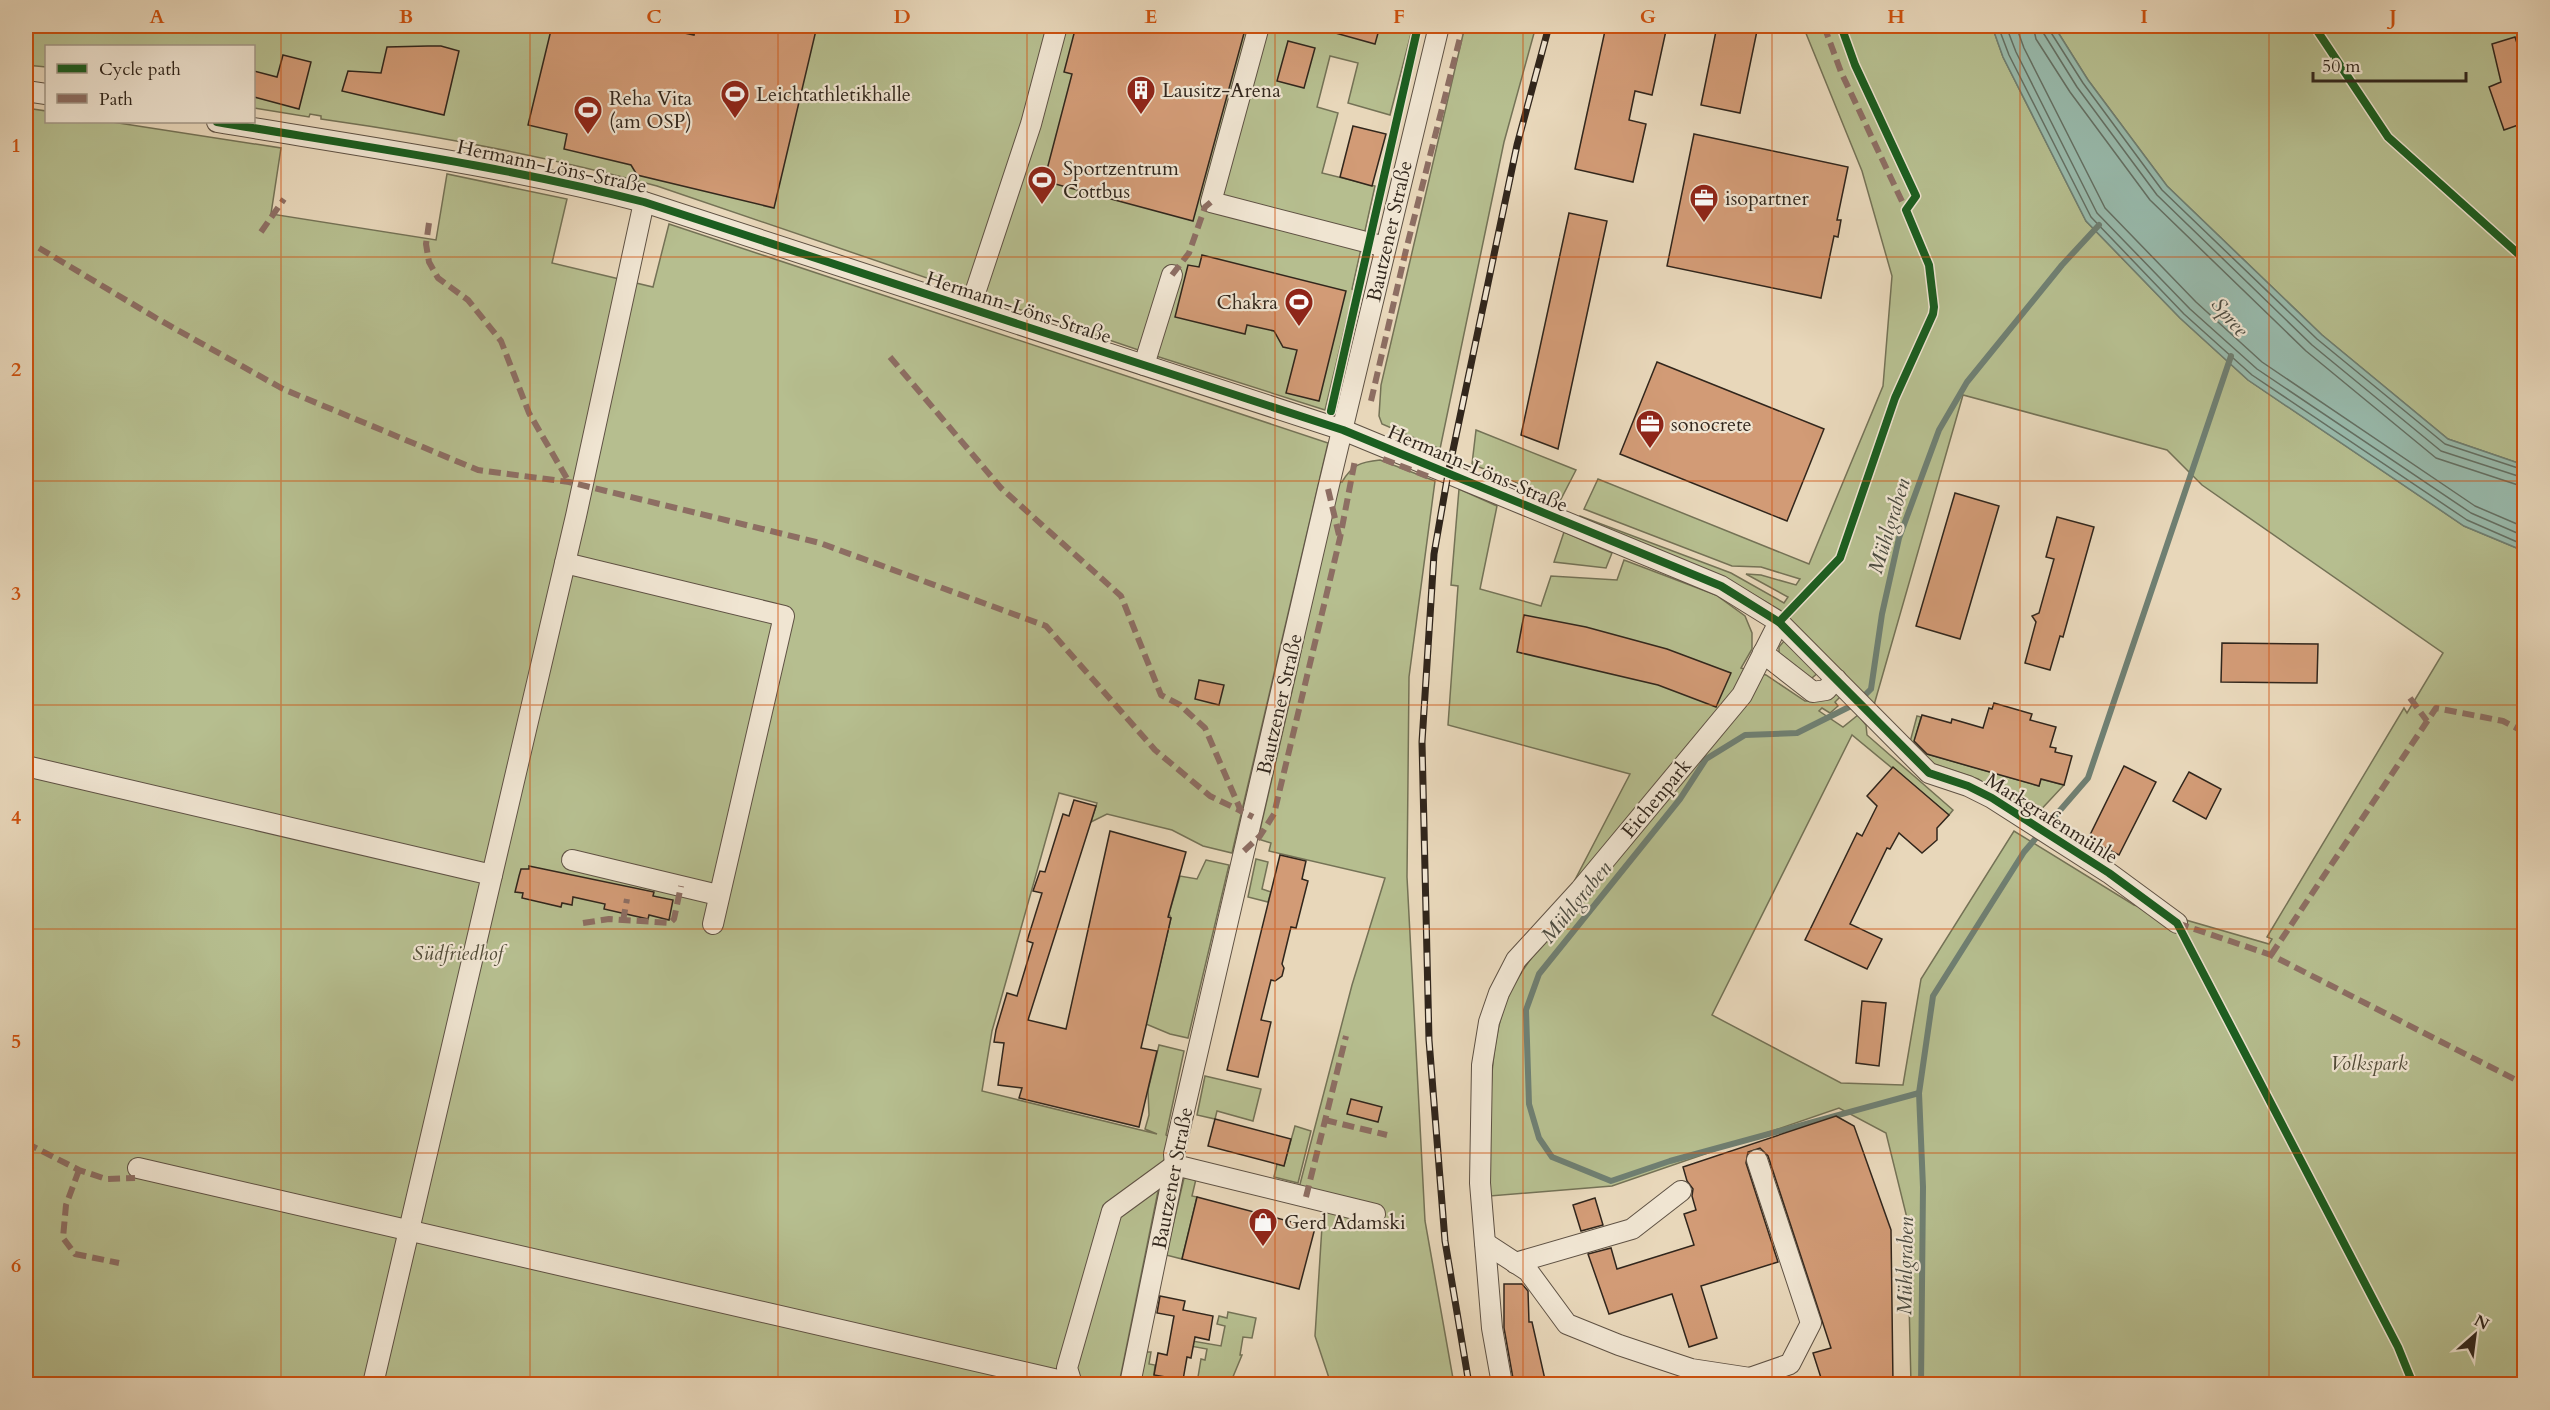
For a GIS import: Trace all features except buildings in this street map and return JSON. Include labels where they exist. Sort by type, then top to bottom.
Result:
[{"type":"street","points":[[970,308],[1030,124],[1057,26]]},
{"type":"street","points":[[1259,26],[1211,202],[1384,248]]},
{"type":"street","name":"Bautzener Straße","points":[[1128,1382],[1175,1165],[1174,1154],[1384,248],[1439,26]]},
{"type":"street","points":[[26,92],[45,94]]},
{"type":"street","name":"Hermann-Löns-Straße","points":[[223,123],[574,184],[644,202],[1343,430],[1721,586],[1779,622]]},
{"type":"street","points":[[373,1384],[565,563],[644,202]]},
{"type":"street","points":[[1144,365],[1172,275]]},
{"type":"street","points":[[565,563],[784,616],[712,924]]},
{"type":"street","name":"Eichenpark","points":[[1502,1384],[1492,1328],[1480,1183],[1482,1065],[1489,1022],[1499,993],[1516,960],[1580,890],[1742,695],[1779,622]]},
{"type":"street","name":"Markgrafenmühle","points":[[1779,622],[1929,773],[1983,793],[2123,882],[2177,923]]},
{"type":"street","points":[[1763,653],[1813,692],[1843,686]]},
{"type":"street","points":[[26,766],[492,874]]},
{"type":"street","points":[[572,860],[718,895]]},
{"type":"street","points":[[1485,1243],[1528,1271],[1567,1324],[1619,1345],[1691,1369],[1750,1378],[1790,1364],[1811,1323],[1756,1160]]},
{"type":"street","points":[[1072,1384],[1067,1368],[1112,1211],[1175,1165],[1375,1214]]},
{"type":"street","points":[[138,1168],[1072,1384]]},
{"type":"street","points":[[1515,1263],[1632,1229],[1681,1191]]},
{"type":"green space","name":"Sportzentrum Cottbus","points":[[26,26],[1413,26],[1390,115],[1348,103],[1358,63],[1330,56],[1317,107],[1338,113],[1322,173],[1375,186],[1352,289],[1354,290],[1325,410],[1159,357],[657,186],[490,147],[321,119],[321,116],[310,114],[309,117],[255,108],[255,45],[45,45],[45,67],[26,65]]},
{"type":"green space","points":[[1465,26],[1536,26],[1504,142],[1440,449],[1382,424],[1379,416],[1381,385]]},
{"type":"green space","name":"Volkspark","points":[[1803,26],[1992,26],[2003,57],[2086,221],[2180,318],[2248,380],[2464,526],[2524,551],[2524,1384],[1911,1384],[1907,1218],[1886,1133],[1839,1108],[1612,1186],[1490,1196],[1491,1094],[1496,1041],[1501,1017],[1512,988],[1541,945],[1630,774],[1448,725],[1458,586],[1451,585],[1459,489],[1497,506],[1480,589],[1541,606],[1551,576],[1617,580],[1624,560],[1716,595],[1745,616],[1752,633],[1752,649],[1741,668],[1766,675],[1805,701],[1818,701],[1840,689],[1844,693],[1835,702],[1838,706],[1830,713],[1822,708],[1819,711],[1843,727],[1858,715],[1866,725],[1867,735],[1953,810],[1949,815],[1852,735],[1712,1015],[1841,1083],[1903,1085],[1921,979],[2014,831],[2134,905],[2269,944],[2272,939],[2267,937],[2404,708],[2407,713],[2443,653],[2202,485],[2167,450],[1963,395],[1874,705],[1780,610],[1727,579],[1579,521],[1580,516],[1731,573],[1784,603],[1788,597],[1746,574],[1761,575],[1796,585],[1800,579],[1761,567],[1732,566],[1584,509],[1598,479],[1809,564],[1883,386],[1892,276],[1862,171]]},
{"type":"green space","points":[[2054,26],[2524,26],[2524,465],[2448,439],[2322,335],[2167,186],[2088,80]]},
{"type":"green space","name":"Südfriedhof","points":[[26,108],[45,111],[45,123],[118,123],[281,148],[271,214],[436,240],[447,174],[567,199],[552,263],[653,287],[669,224],[1328,443],[1232,853],[1203,846],[1172,830],[1107,814],[1091,822],[1097,803],[1059,793],[992,1031],[982,1091],[1157,1134],[1145,1129],[1149,1115],[1148,1090],[1159,1045],[1184,1051],[1119,1384],[26,1384]]},
{"type":"green space","points":[[1476,430],[1576,470],[1560,501],[1472,464]]},
{"type":"green space","points":[[1380,460],[1435,481],[1409,677],[1407,877],[1425,1221],[1454,1384],[1331,1384],[1315,1336],[1324,1195],[1299,1188],[1352,985],[1385,878],[1269,851],[1271,843],[1258,839],[1298,665],[1336,481],[1342,482],[1357,465]]},
{"type":"green space","points":[[1564,532],[1612,553],[1606,568],[1554,562]]},
{"type":"green space","points":[[1784,641],[1789,642],[1820,671],[1812,678],[1804,677],[1779,657],[1779,647]]},
{"type":"green space","points":[[1917,716],[1921,717],[1914,743],[1927,754],[2039,786],[2041,779],[2064,785],[2035,816],[1978,779],[1928,762],[1910,742]]},
{"type":"green space","points":[[1256,859],[1268,862],[1262,889],[1271,892],[1268,902],[1248,897]]},
{"type":"green space","points":[[1206,860],[1229,865],[1188,1038],[1170,1034],[1146,1024],[1171,918],[1169,914],[1180,876],[1197,879]]},
{"type":"green space","points":[[1205,1076],[1261,1089],[1253,1121],[1217,1111],[1215,1119],[1197,1115]]},
{"type":"green space","points":[[1295,1126],[1311,1131],[1298,1183],[1274,1177],[1277,1164],[1284,1165]]},
{"type":"green space","points":[[1184,1178],[1196,1179],[1192,1196],[1197,1197],[1182,1259],[1166,1255]]},
{"type":"green space","points":[[1228,1312],[1256,1318],[1252,1338],[1243,1337],[1240,1355],[1242,1355],[1230,1384],[1140,1384],[1146,1352],[1151,1352],[1149,1364],[1155,1365],[1154,1375],[1197,1383],[1201,1359],[1205,1360],[1207,1349],[1174,1343],[1175,1338],[1221,1346],[1225,1326],[1217,1324],[1219,1316],[1227,1318]]},
{"type":"water","name":"Spree","points":[[1992,26],[2054,26],[2088,80],[2167,186],[2322,335],[2448,439],[2524,465],[2524,551],[2464,526],[2248,380],[2180,318],[2086,221],[2003,57]]},
{"type":"waterway","name":"Mühlgraben","points":[[1919,1093],[1670,1161],[1611,1181],[1552,1157],[1539,1138],[1529,1104],[1526,1010],[1539,974],[1680,799],[1706,759],[1745,735],[1797,733],[1857,703],[1871,689],[1882,614],[1899,538],[1939,430],[1967,382],[2062,265],[2099,225]]},
{"type":"waterway","points":[[1921,1384],[1923,1187],[1919,1093],[1933,996],[2024,852],[2088,778],[2231,356]]},
{"type":"railway","points":[[1469,1384],[1445,1241],[1429,1040],[1422,742],[1434,554],[1448,474],[1517,145],[1549,26]]},
{"type":"marked path","points":[[1371,401],[1406,250],[1463,26]]},
{"type":"marked path","points":[[1824,26],[1841,72],[1907,212]]},
{"type":"marked path","points":[[261,232],[284,199]]},
{"type":"marked path","points":[[1172,275],[1189,253],[1205,207],[1211,202]]},
{"type":"marked path","points":[[429,223],[426,244],[429,262],[438,278],[468,300],[501,341],[529,413],[569,482]]},
{"type":"marked path","points":[[39,248],[156,318],[283,389],[478,470],[569,482],[820,543],[1046,626],[1155,750],[1210,796],[1241,811]]},
{"type":"marked path","points":[[890,357],[1001,488],[1121,596],[1161,695],[1180,705],[1205,728],[1241,811],[1253,817]]},
{"type":"marked path","points":[[1383,459],[1432,478]]},
{"type":"marked path","points":[[1244,851],[1260,836],[1274,814],[1340,538],[1355,460]]},
{"type":"marked path","points":[[1328,489],[1339,535]]},
{"type":"marked path","points":[[2410,698],[2427,721]]},
{"type":"marked path","points":[[2271,955],[2436,708],[2503,721],[2524,732]]},
{"type":"marked path","points":[[583,923],[609,919],[670,923],[674,919],[681,886]]},
{"type":"marked path","points":[[623,921],[627,899]]},
{"type":"marked path","points":[[2177,923],[2271,955],[2524,1084]]},
{"type":"marked path","points":[[1306,1197],[1346,1036]]},
{"type":"marked path","points":[[1325,1120],[1387,1135]]},
{"type":"marked path","points":[[26,1143],[79,1170],[106,1179],[135,1178]]},
{"type":"marked path","points":[[79,1170],[66,1205],[63,1238],[75,1254],[119,1263]]},
{"type":"cycle path","points":[[1331,411],[1418,26]]},
{"type":"cycle path","points":[[1779,622],[1840,558],[1895,398],[1933,314],[1934,307],[1929,265],[1906,210],[1916,196],[1855,65],[1841,26]]},
{"type":"cycle path","points":[[2314,26],[2388,137],[2524,259]]},
{"type":"cycle path","points":[[223,123],[485,167],[644,202],[1343,430],[1721,586],[1779,622],[1929,773],[1968,786],[1992,798],[2109,873],[2177,923],[2398,1347],[2413,1384]]},
{"type":"place","name":"Lausitz-Arena","points":[[1141,116]]},
{"type":"place","name":"Leichtathletikhalle","points":[[735,120]]},
{"type":"place","name":"Reha Vita (am OSP)","points":[[588,136]]},
{"type":"place","name":"Sportzentrum Cottbus","points":[[1042,206]]},
{"type":"place","name":"isopartner","points":[[1704,224]]},
{"type":"place","name":"Chakra","points":[[1299,328]]},
{"type":"place","name":"sonocrete","points":[[1650,450]]},
{"type":"place","name":"Gerd Adamski","points":[[1263,1248]]}]
